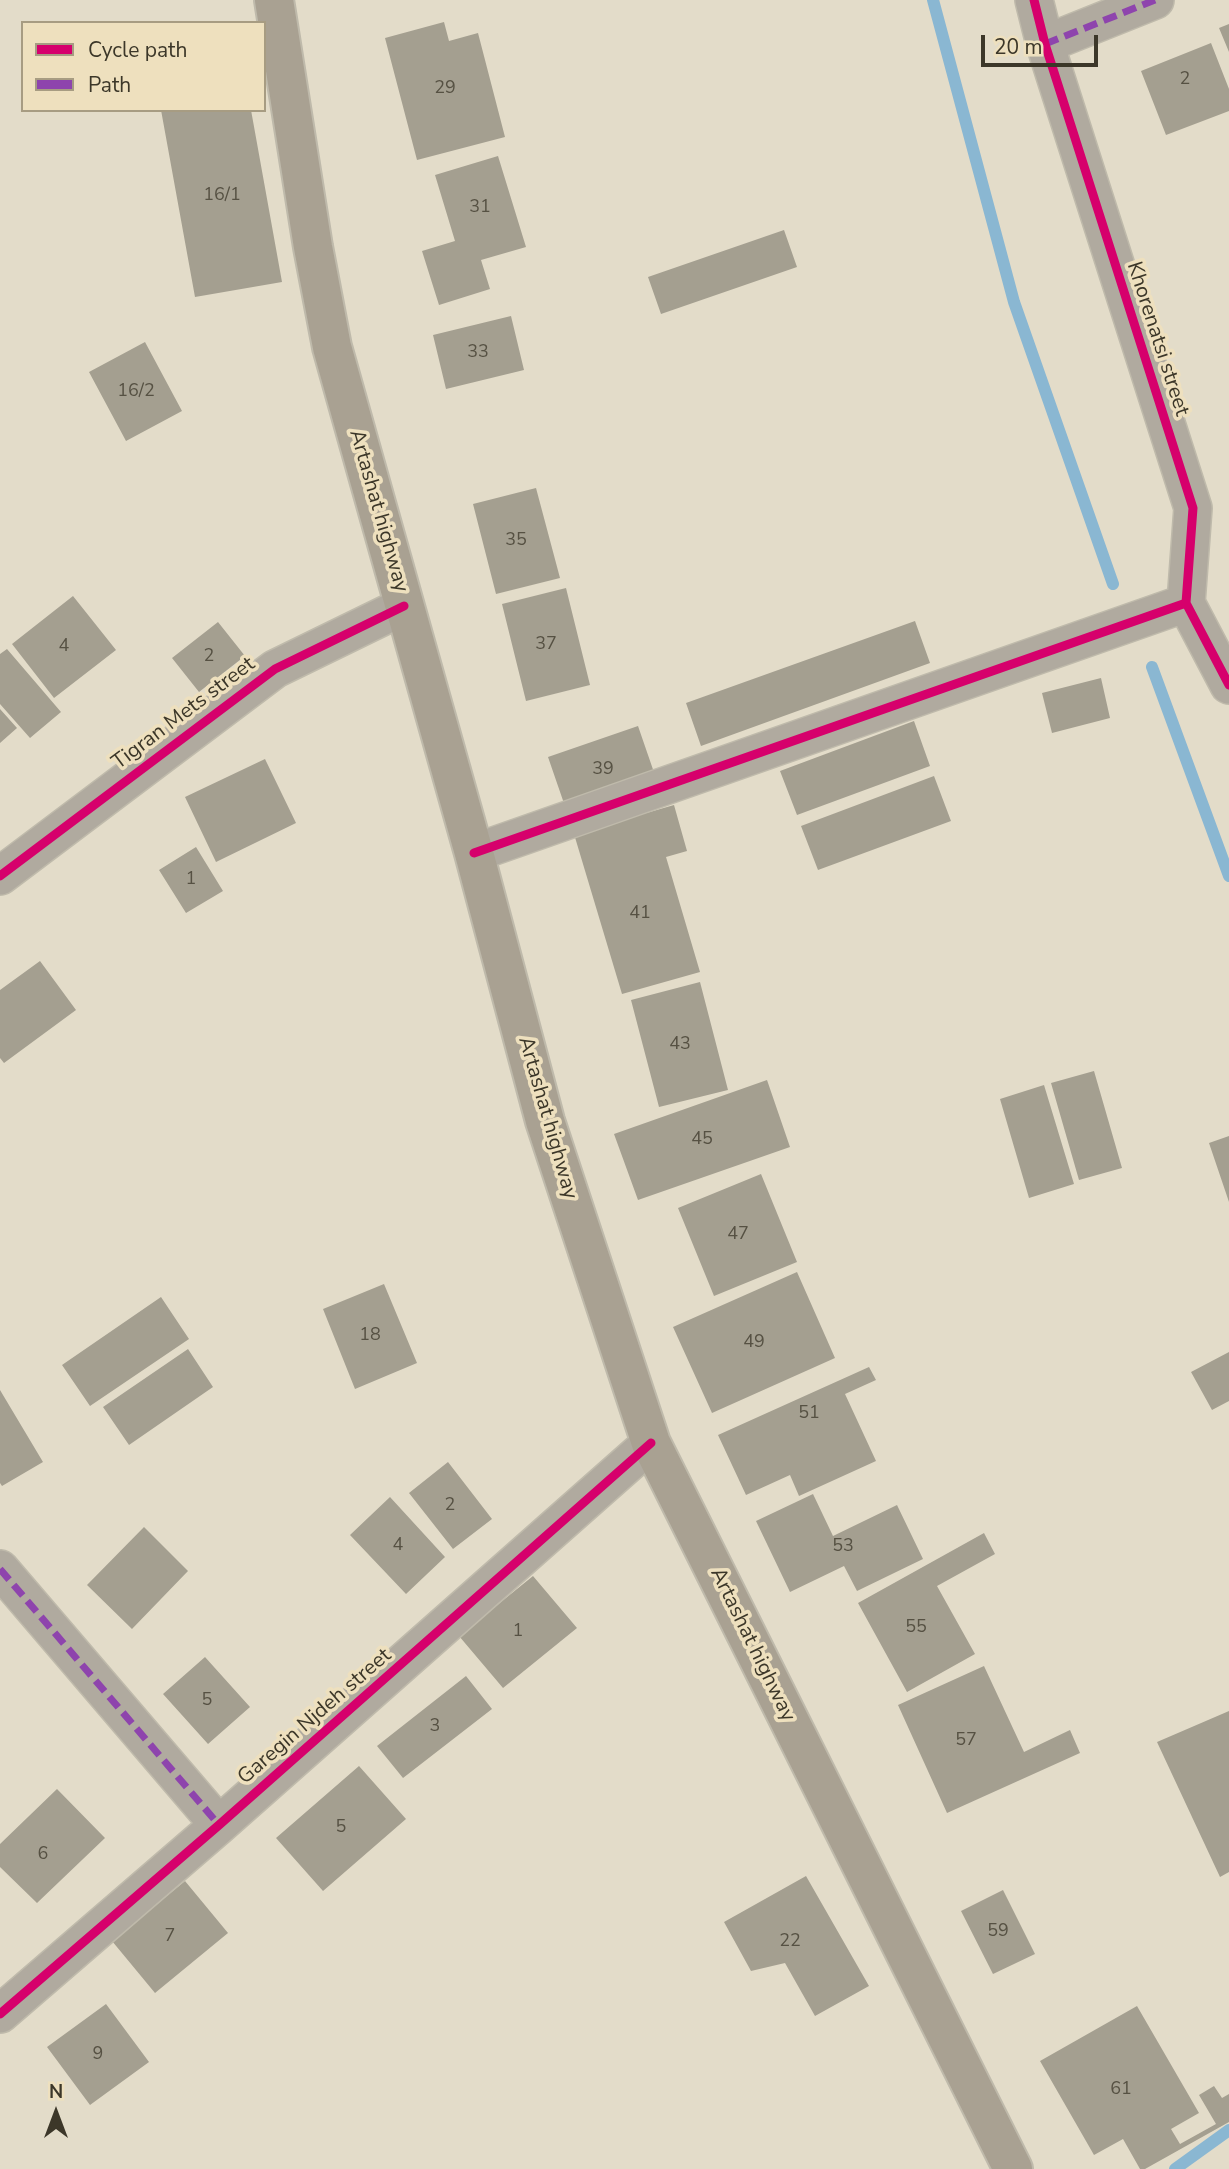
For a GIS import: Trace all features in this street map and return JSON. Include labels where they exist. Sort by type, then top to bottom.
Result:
[{"type":"main road","name":"Artashat highway","points":[[274,0],[313,247],[332,347],[474,853],[545,1121],[651,1443],[1013,2169]]},
{"type":"street","name":"Khorenatsi street","points":[[1034,0],[1045,44],[1193,508],[1186,603]]},
{"type":"street","points":[[1045,44],[1155,0]]},
{"type":"street","points":[[474,853],[1186,603],[1229,685]]},
{"type":"street","name":"Tigran Mets street","points":[[0,876],[275,669],[404,606]]},
{"type":"street","name":"Garegin Njdeh street","points":[[0,2014],[219,1825],[651,1443]]},
{"type":"street","points":[[0,1569],[219,1825]]},
{"type":"building","points":[[444,22],[449,41],[478,33],[505,137],[417,160],[385,38]]},
{"type":"building","points":[[1229,24],[1229,52],[1219,28]]},
{"type":"building","points":[[1211,43],[1229,89],[1229,111],[1166,135],[1141,71]]},
{"type":"building","points":[[161,112],[251,112],[282,282],[195,297]]},
{"type":"building","points":[[498,156],[526,247],[481,260],[490,289],[439,305],[422,251],[455,241],[435,175]]},
{"type":"building","points":[[784,230],[797,267],[661,314],[648,277]]},
{"type":"building","points":[[511,316],[524,370],[446,389],[433,335]]},
{"type":"building","points":[[145,342],[182,411],[126,441],[89,372]]},
{"type":"building","points":[[536,488],[560,578],[496,594],[473,504]]},
{"type":"building","points":[[566,588],[590,685],[526,701],[502,604]]},
{"type":"building","points":[[73,596],[116,650],[54,698],[12,644]]},
{"type":"building","points":[[915,621],[930,663],[701,746],[686,703]]},
{"type":"building","points":[[218,622],[245,656],[199,692],[172,658]]},
{"type":"building","points":[[7,649],[61,712],[30,738],[0,704],[0,654]]},
{"type":"building","points":[[1101,678],[1110,718],[1052,733],[1042,693]]},
{"type":"building","points":[[0,709],[17,728],[0,743]]},
{"type":"building","points":[[914,721],[930,766],[797,815],[780,771]]},
{"type":"building","points":[[638,726],[658,784],[568,815],[548,757]]},
{"type":"building","points":[[265,759],[296,823],[216,862],[185,797]]},
{"type":"building","points":[[934,776],[951,821],[818,870],[801,826]]},
{"type":"building","points":[[674,805],[687,851],[666,857],[700,972],[622,994],[574,834]]},
{"type":"building","points":[[196,847],[223,891],[186,913],[159,870]]},
{"type":"building","points":[[40,961],[76,1010],[4,1063],[0,1058],[0,990]]},
{"type":"building","points":[[700,982],[728,1090],[659,1107],[631,1000]]},
{"type":"building","points":[[1094,1071],[1122,1168],[1079,1180],[1051,1083]]},
{"type":"building","points":[[767,1080],[790,1147],[638,1200],[614,1134]]},
{"type":"building","points":[[1044,1085],[1074,1184],[1029,1198],[1000,1099]]},
{"type":"building","points":[[1229,1136],[1229,1202],[1209,1143]]},
{"type":"building","points":[[761,1174],[797,1262],[714,1296],[678,1208]]},
{"type":"building","points":[[797,1272],[835,1358],[712,1413],[673,1327]]},
{"type":"building","points":[[384,1284],[417,1363],[355,1389],[323,1309]]},
{"type":"building","points":[[161,1297],[189,1339],[90,1406],[62,1365]]},
{"type":"building","points":[[188,1349],[213,1387],[129,1445],[103,1407]]},
{"type":"building","points":[[1229,1352],[1229,1401],[1212,1410],[1191,1372]]},
{"type":"building","points":[[869,1367],[876,1380],[845,1394],[876,1461],[799,1496],[790,1475],[746,1495],[718,1435]]},
{"type":"building","points":[[0,1390],[43,1462],[2,1486],[0,1483]]},
{"type":"building","points":[[448,1462],[492,1519],[453,1549],[409,1493]]},
{"type":"building","points":[[813,1494],[833,1536],[897,1505],[923,1559],[857,1591],[844,1566],[790,1592],[756,1521]]},
{"type":"building","points":[[390,1497],[445,1557],[406,1594],[350,1535]]},
{"type":"building","points":[[144,1527],[188,1571],[132,1629],[87,1585]]},
{"type":"building","points":[[984,1533],[995,1554],[937,1586],[975,1654],[907,1692],[858,1603]]},
{"type":"building","points":[[533,1576],[577,1628],[503,1688],[459,1636]]},
{"type":"building","points":[[205,1657],[250,1707],[208,1744],[163,1694]]},
{"type":"building","points":[[984,1666],[1024,1752],[1070,1730],[1080,1753],[947,1813],[898,1705]]},
{"type":"building","points":[[466,1676],[492,1709],[403,1778],[377,1746]]},
{"type":"building","points":[[1229,1711],[1229,1872],[1220,1877],[1157,1742]]},
{"type":"building","points":[[359,1766],[406,1819],[323,1891],[276,1838]]},
{"type":"building","points":[[57,1789],[105,1838],[37,1903],[0,1867],[0,1844]]},
{"type":"building","points":[[806,1876],[869,1986],[815,2016],[785,1963],[751,1971],[724,1922]]},
{"type":"building","points":[[185,1881],[228,1933],[155,1993],[112,1941]]},
{"type":"building","points":[[1003,1890],[1035,1954],[993,1974],[961,1911]]},
{"type":"building","points":[[106,2004],[149,2062],[90,2105],[47,2047]]},
{"type":"building","points":[[1137,2006],[1199,2113],[1171,2129],[1180,2144],[1216,2124],[1199,2095],[1214,2086],[1222,2098],[1229,2094],[1229,2122],[1145,2169],[1140,2169],[1123,2139],[1094,2155],[1040,2061]]},
{"type":"waterway","points":[[933,0],[1014,302],[1113,584]]},
{"type":"waterway","points":[[1152,667],[1229,876]]},
{"type":"waterway","points":[[1175,2169],[1229,2130]]},
{"type":"marked path","points":[[1045,44],[1155,0]]},
{"type":"marked path","points":[[0,1569],[219,1825]]},
{"type":"cycle path","points":[[1034,0],[1045,44],[1193,508],[1186,603],[1229,685]]},
{"type":"cycle path","points":[[474,853],[1186,603]]},
{"type":"cycle path","points":[[0,876],[275,669],[404,606]]},
{"type":"cycle path","points":[[0,2014],[219,1825],[651,1443]]}]
